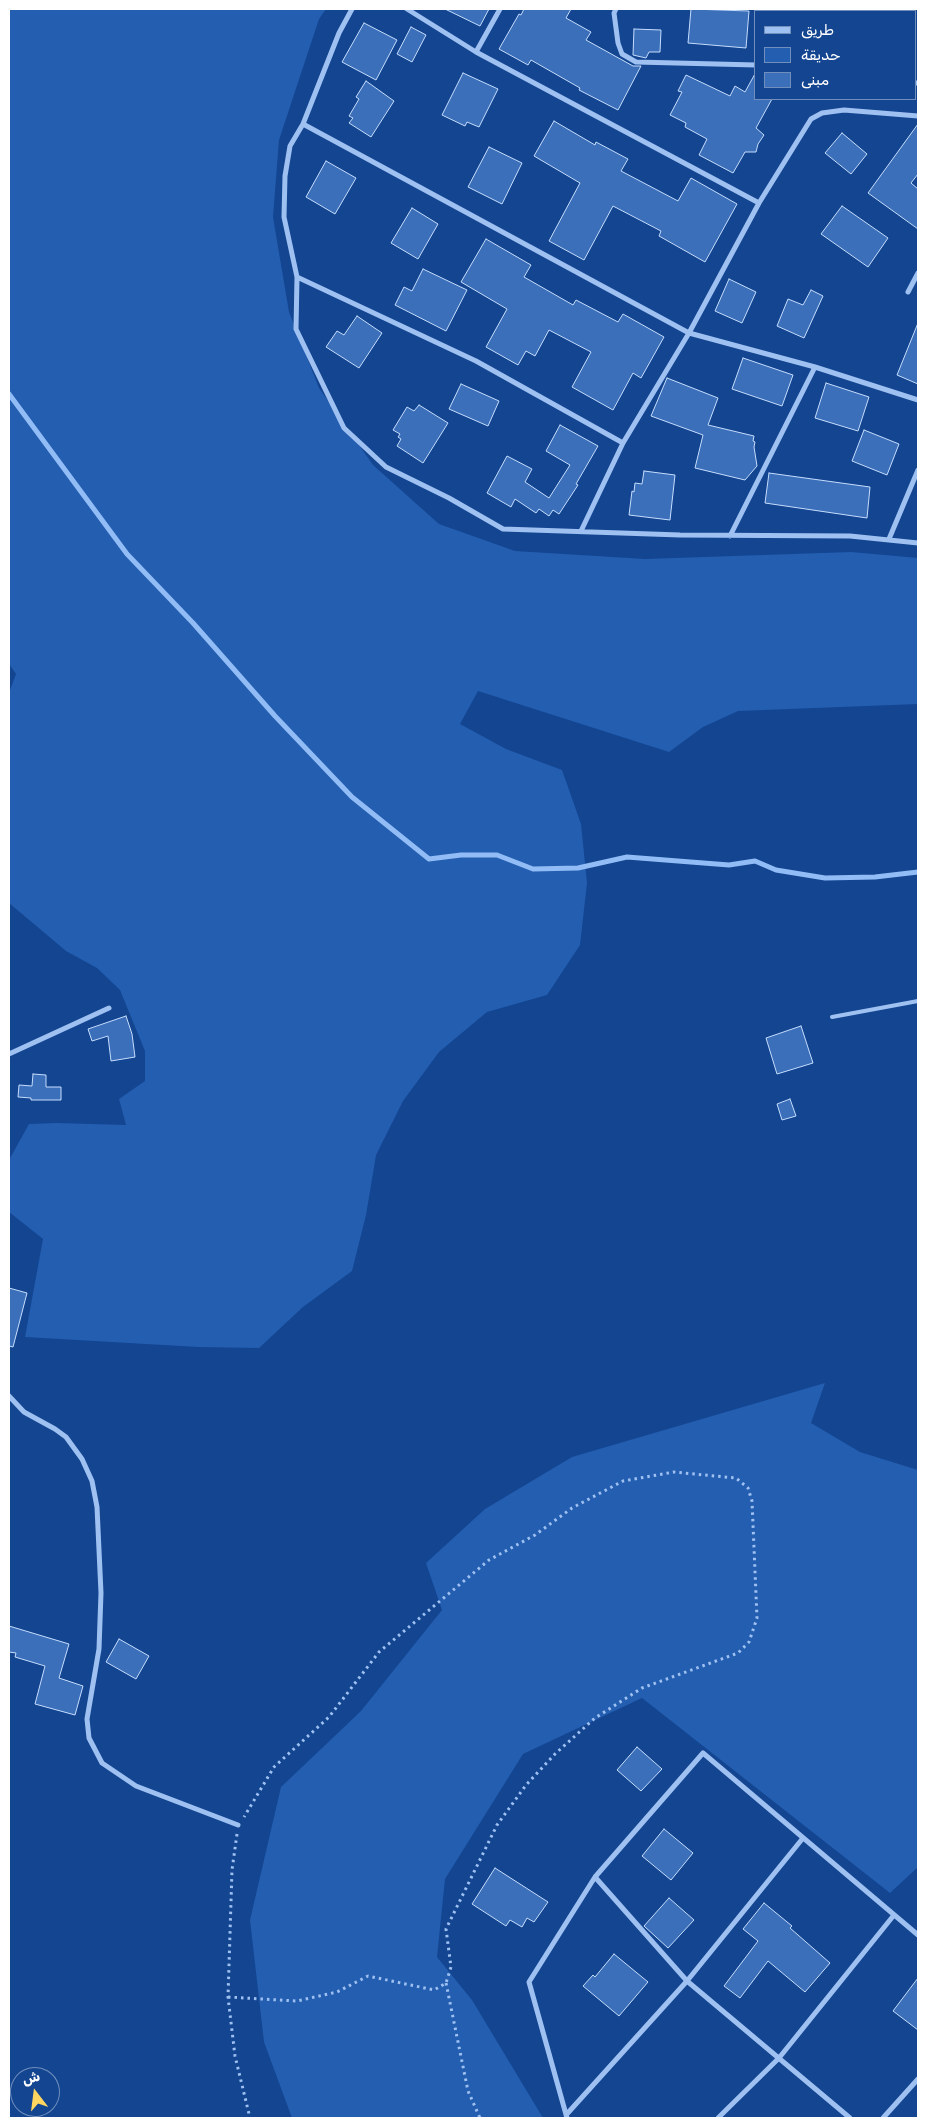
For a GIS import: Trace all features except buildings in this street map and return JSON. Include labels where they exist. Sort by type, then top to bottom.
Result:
[{"type":"street","points":[[352,9],[339,33],[303,124],[290,146],[285,176],[284,217],[296,277],[296,329],[344,428],[386,467],[449,498],[503,529],[730,536],[789,534],[889,539],[918,543]]},
{"type":"street","points":[[407,9],[476,52],[759,203]]},
{"type":"street","points":[[476,52],[500,9]]},
{"type":"street","points":[[616,9],[614,13],[618,44],[622,54],[636,62],[754,66]]},
{"type":"street","points":[[581,531],[623,443],[689,333],[759,203],[811,119],[818,114],[844,110],[918,116]]},
{"type":"street","points":[[303,124],[689,333],[815,367],[918,400]]},
{"type":"street","points":[[908,292],[918,273]]},
{"type":"street","points":[[296,277],[476,362],[623,443]]},
{"type":"street","points":[[730,536],[815,367]]},
{"type":"street","points":[[889,539],[918,470]]},
{"type":"street","points":[[9,1054],[109,1008]]},
{"type":"street","points":[[9,1396],[24,1412],[66,1437],[79,1454],[92,1481],[97,1514],[101,1593],[99,1649],[87,1719],[89,1738],[102,1763],[136,1786],[238,1825]]},
{"type":"street","points":[[567,2116],[529,1982],[595,1877],[703,1753],[918,1935]]},
{"type":"street","points":[[567,2116],[687,1981],[803,1838]]},
{"type":"street","points":[[595,1877],[687,1981],[850,2118]]},
{"type":"street","points":[[718,2118],[779,2058],[894,1915]]},
{"type":"street","points":[[883,2118],[918,2079]]},
{"type":"lane","points":[[832,1017],[918,1001]]},
{"type":"path","points":[[250,2118],[235,2056],[228,1997],[232,1870],[238,1825],[274,1767],[329,1717],[379,1652],[489,1560],[535,1535],[572,1508],[623,1481],[674,1472],[736,1478],[748,1488],[752,1501],[757,1618],[749,1642],[738,1653],[642,1688],[595,1718],[555,1754],[526,1785],[497,1825],[446,1929],[451,1967],[446,1983],[468,2091],[480,2118]]},
{"type":"path","points":[[228,1997],[297,2001],[337,1992],[368,1976],[434,1990],[446,1983]]},
{"type":"green space","points":[[9,9],[326,9],[319,19],[279,140],[273,217],[289,312],[319,388],[373,465],[439,524],[515,551],[645,559],[851,552],[918,558],[918,704],[738,711],[703,727],[669,752],[478,691],[460,724],[506,749],[562,770],[581,824],[587,883],[580,945],[547,995],[487,1012],[439,1052],[403,1101],[376,1155],[366,1215],[352,1271],[303,1307],[259,1348],[198,1347],[25,1337],[43,1239],[9,1212],[9,1160],[29,1124],[126,1125],[119,1099],[145,1081],[145,1051],[120,990],[97,968],[66,951],[9,903],[9,693],[16,674],[9,664]]},
{"type":"green space","points":[[825,1383],[811,1423],[860,1452],[918,1470],[918,1867],[890,1893],[642,1698],[523,1754],[445,1879],[437,1957],[472,2000],[543,2118],[292,2118],[264,2042],[250,1920],[281,1787],[361,1711],[442,1610],[426,1563],[485,1509],[572,1457]]},
{"type":"waterway","points":[[9,394],[127,554],[193,623],[275,716],[352,797],[429,859],[461,855],[497,855],[533,869],[578,868],[627,857],[729,865],[755,861],[776,870],[825,878],[875,877],[918,872]]}]
